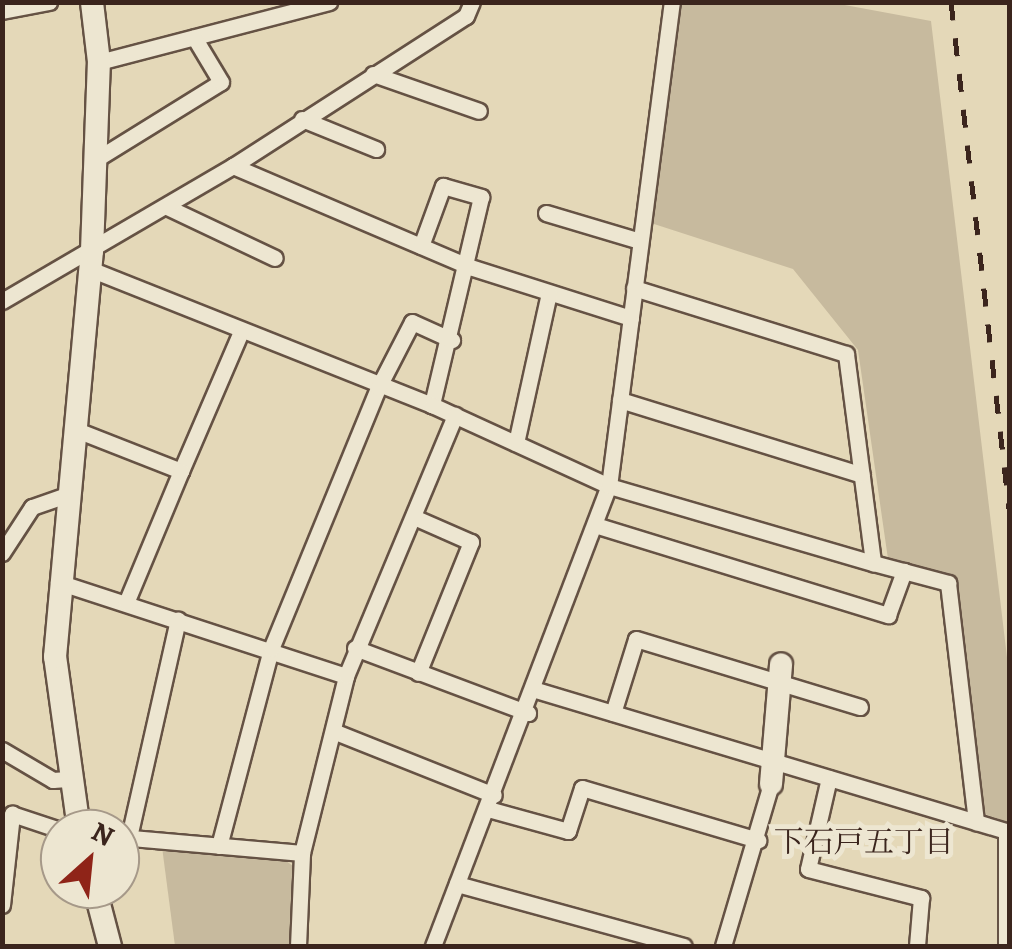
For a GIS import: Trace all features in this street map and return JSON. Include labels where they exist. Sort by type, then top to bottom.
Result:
[{"type":"street","points":[[2,11],[49,2]]},
{"type":"street","points":[[74,809],[55,657],[58,582],[91,260],[98,62],[92,2]]},
{"type":"street","points":[[98,62],[329,2]]},
{"type":"street","points":[[2,301],[91,260],[302,119],[466,16],[472,2]]},
{"type":"street","points":[[432,946],[528,713],[609,486],[672,2]]},
{"type":"street","points":[[96,160],[221,82],[194,37]]},
{"type":"street","points":[[373,74],[479,111]]},
{"type":"street","points":[[302,119],[376,149]]},
{"type":"street","points":[[233,166],[470,267],[630,318]]},
{"type":"street","points":[[421,246],[443,186],[482,198],[470,267],[432,405]]},
{"type":"street","points":[[167,207],[275,258]]},
{"type":"street","points":[[546,214],[640,242]]},
{"type":"street","points":[[91,260],[241,332],[378,388],[432,405],[609,486],[948,583],[976,822]]},
{"type":"street","points":[[634,288],[846,354],[873,562]]},
{"type":"street","points":[[516,443],[550,293]]},
{"type":"street","points":[[220,846],[271,649],[378,388],[412,322],[452,340]]},
{"type":"street","points":[[126,603],[241,332]]},
{"type":"street","points":[[620,400],[862,474]]},
{"type":"street","points":[[298,946],[302,853],[346,676],[355,648],[416,518],[455,415]]},
{"type":"street","points":[[74,430],[181,471]]},
{"type":"street","points":[[2,552],[32,506],[67,495]]},
{"type":"street","points":[[416,518],[472,542],[418,673]]},
{"type":"street","points":[[595,526],[888,615],[904,571]]},
{"type":"street","points":[[58,582],[346,676]]},
{"type":"street","points":[[131,809],[178,619]]},
{"type":"street","points":[[613,713],[636,639],[780,672],[860,706]]},
{"type":"street","points":[[355,648],[528,713]]},
{"type":"street","points":[[723,946],[758,840],[774,774],[780,672]]},
{"type":"street","points":[[536,690],[613,713],[774,774],[829,778],[1006,831],[1006,946]]},
{"type":"street","points":[[332,731],[490,802],[568,831],[582,788],[758,840]]},
{"type":"street","points":[[2,750],[53,780],[67,778]]},
{"type":"street","points":[[829,778],[808,868],[920,898],[917,946]]},
{"type":"street","points":[[2,905],[7,811],[40,823]]},
{"type":"street","points":[[140,838],[302,853]]},
{"type":"street","points":[[456,884],[684,946]]},
{"type":"street","points":[[100,909],[110,946]]},
{"type":"shaded area","points":[[676,3],[834,3],[931,21],[1009,674],[1009,946],[1005,821],[973,810],[952,575],[888,559],[858,350],[793,269],[654,224],[655,143]]},
{"type":"shaded area","points":[[162,847],[285,860],[293,866],[290,946],[175,946]]},
{"type":"railway","points":[[951,2],[1010,517]]},
{"type":"district","name":"下石戸五丁目","points":[[864,842]]}]
